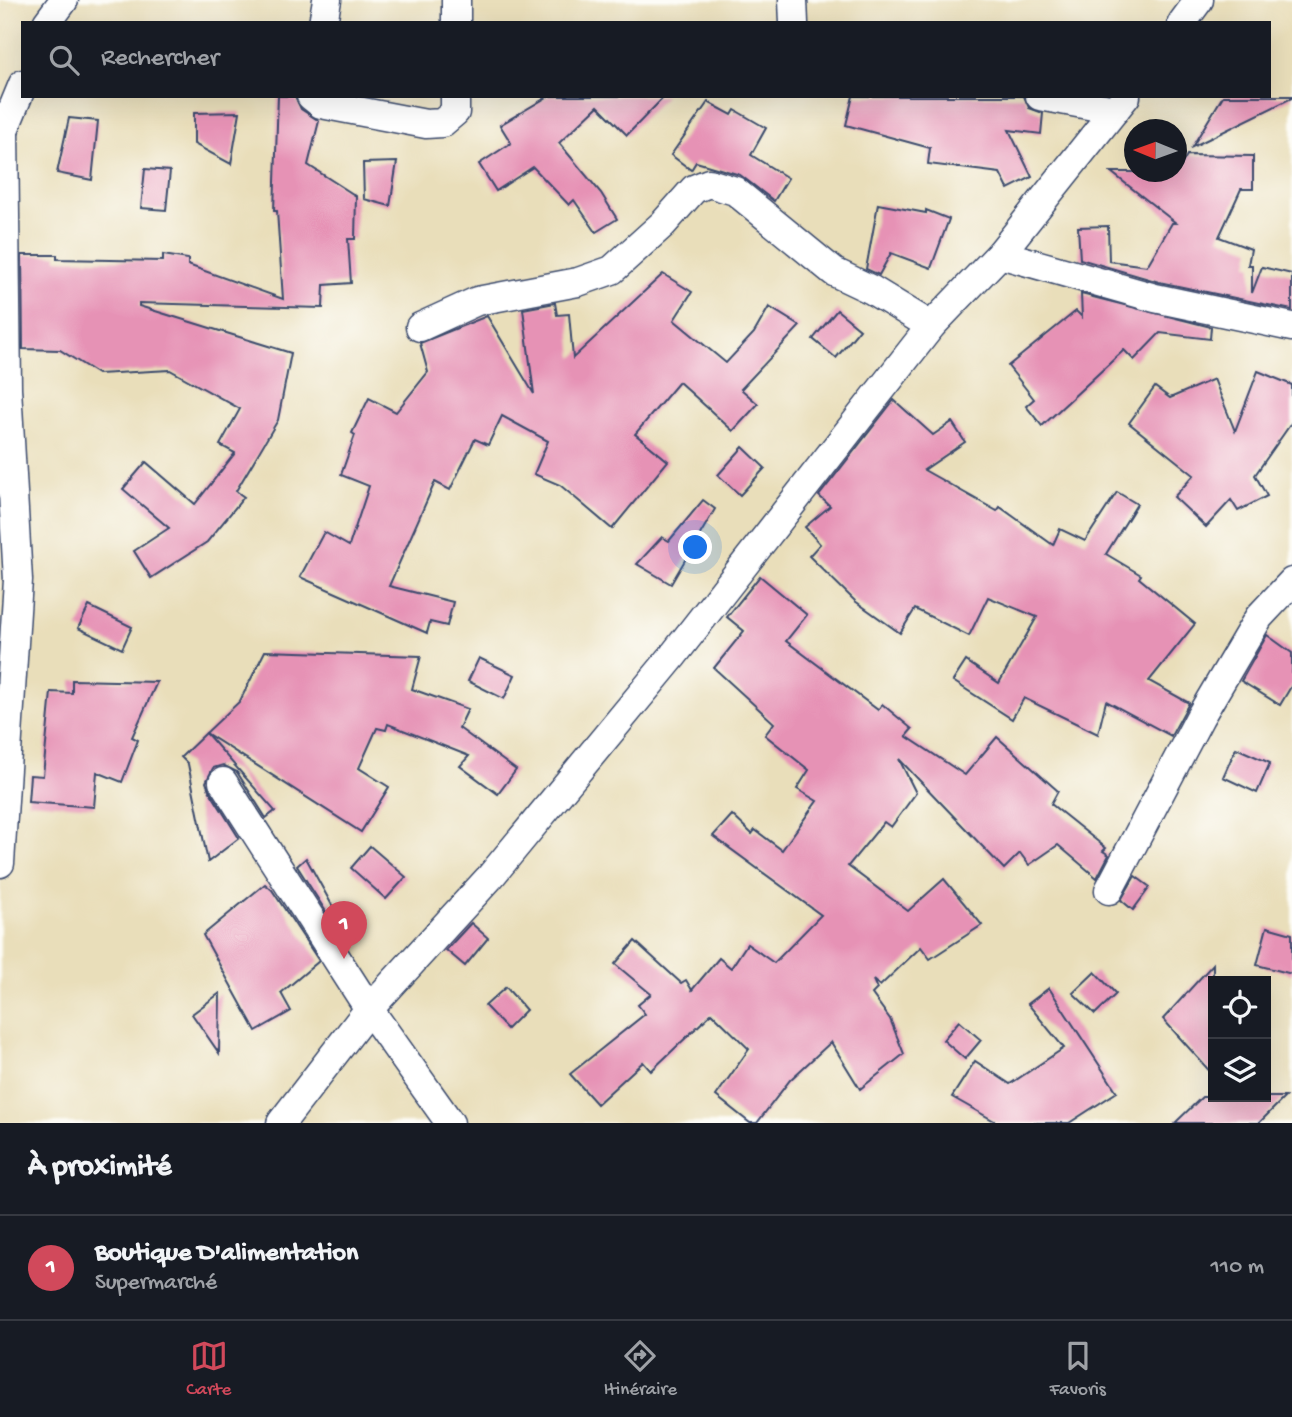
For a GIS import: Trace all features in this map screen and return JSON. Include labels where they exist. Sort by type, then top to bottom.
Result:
[{"type":"street","points":[[48,21],[64,0]]},
{"type":"street","points":[[323,21],[327,0]]},
{"type":"street","points":[[456,0],[456,21]]},
{"type":"street","points":[[793,0],[794,21]]},
{"type":"street","points":[[1183,21],[1199,0]]},
{"type":"street","points":[[0,863],[18,580],[7,388],[2,124],[21,88]]},
{"type":"street","points":[[314,98],[321,104],[426,124],[442,123],[455,112],[455,98]]},
{"type":"street","points":[[1063,98],[1121,103]]},
{"type":"street","points":[[281,1123],[369,1010],[491,876],[672,657],[931,326],[1000,254],[1121,103]]},
{"type":"street","points":[[420,327],[477,301],[578,282],[612,270],[663,224],[694,189],[709,183],[735,191],[834,272],[872,290],[931,326]]},
{"type":"street","points":[[1000,254],[1155,298],[1292,327]]},
{"type":"street","points":[[1109,890],[1200,716],[1252,628],[1292,582]]},
{"type":"street","points":[[223,782],[369,1010],[450,1123]]},
{"type":"building","points":[[1292,96],[1292,98],[1192,147],[1222,98]]},
{"type":"building","points":[[278,98],[296,98],[301,109],[319,121],[308,165],[356,196],[355,239],[348,239],[351,283],[324,285],[323,308],[139,303],[139,306],[291,353],[278,420],[236,491],[244,497],[207,542],[151,578],[134,551],[169,528],[123,489],[146,462],[195,504],[235,453],[220,445],[240,409],[170,370],[98,374],[60,350],[23,349],[22,255],[57,255],[57,259],[163,261],[163,255],[188,259],[188,265],[283,299],[277,211],[274,211]]},
{"type":"building","points":[[546,98],[663,98],[627,135],[598,106],[559,143],[601,193],[617,219],[596,232],[574,200],[569,205],[533,167],[496,191],[479,164],[511,143],[500,125]]},
{"type":"building","points":[[853,98],[1025,98],[1029,108],[1043,113],[1041,134],[1009,130],[1032,177],[1008,189],[1000,173],[928,164],[930,148],[846,125]]},
{"type":"building","points":[[708,102],[732,115],[735,110],[766,128],[751,155],[788,178],[774,201],[740,175],[696,162],[691,170],[671,155]]},
{"type":"building","points":[[240,112],[231,164],[194,144],[194,113]]},
{"type":"building","points":[[69,118],[98,121],[92,180],[57,173]]},
{"type":"building","points":[[1187,155],[1253,156],[1253,189],[1241,189],[1219,237],[1251,249],[1248,265],[1252,265],[1252,293],[1262,267],[1292,274],[1292,310],[1159,282],[1080,259],[1078,227],[1108,226],[1109,261],[1147,266],[1172,223],[1176,223],[1111,172],[1124,172],[1124,182],[1187,182]]},
{"type":"building","points":[[397,162],[390,206],[364,199],[363,163]]},
{"type":"building","points":[[145,169],[170,171],[166,210],[141,208]]},
{"type":"building","points":[[878,204],[926,213],[926,210],[949,219],[931,268],[891,253],[879,275],[866,269]]},
{"type":"building","points":[[663,274],[692,292],[674,320],[726,363],[754,333],[769,307],[800,326],[741,389],[758,404],[733,431],[679,382],[635,434],[668,461],[612,529],[560,485],[534,474],[548,441],[502,416],[488,445],[475,439],[450,490],[435,482],[389,586],[453,602],[447,626],[430,622],[427,633],[300,577],[324,532],[349,546],[369,486],[341,475],[355,435],[352,433],[369,398],[396,412],[428,372],[420,343],[487,316],[534,394],[523,309],[555,303],[557,315],[569,314],[573,358]]},
{"type":"building","points":[[1081,294],[1211,327],[1210,339],[1160,333],[1134,360],[1124,350],[1042,426],[1026,406],[1034,399],[1008,366],[1076,311],[1082,317]]},
{"type":"building","points":[[837,310],[860,329],[836,358],[813,339]]},
{"type":"building","points":[[1258,371],[1292,385],[1292,422],[1255,475],[1267,496],[1238,511],[1231,500],[1206,527],[1174,497],[1194,475],[1129,423],[1155,387],[1170,398],[1214,379],[1235,431]]},
{"type":"building","points":[[894,400],[933,435],[952,422],[965,442],[924,470],[997,511],[1000,507],[1053,545],[1060,529],[1085,541],[1117,492],[1137,504],[1106,554],[1141,575],[1139,578],[1195,624],[1149,681],[1189,703],[1171,736],[1106,701],[1098,734],[1024,698],[1012,719],[953,681],[966,661],[999,683],[1037,617],[988,597],[969,636],[915,609],[900,633],[855,601],[809,556],[820,544],[805,527],[830,506],[819,496]]},
{"type":"building","points":[[743,447],[765,468],[740,495],[718,475]]},
{"type":"building","points":[[703,500],[715,509],[671,584],[637,564],[662,537],[669,541]]},
{"type":"building","points":[[760,576],[807,615],[786,641],[878,710],[882,704],[912,729],[906,736],[965,775],[997,737],[1058,791],[1051,804],[1106,848],[1103,851],[1109,855],[1097,878],[1058,845],[1029,865],[1020,853],[1004,869],[899,759],[916,793],[891,827],[884,822],[848,866],[908,911],[944,879],[982,925],[930,959],[921,947],[880,986],[873,980],[877,989],[872,994],[890,1019],[904,1054],[860,1089],[831,1042],[790,1080],[757,1123],[750,1123],[716,1096],[749,1049],[712,1013],[651,1071],[643,1062],[597,1104],[570,1074],[645,1014],[638,1005],[651,994],[615,964],[635,941],[681,983],[686,980],[692,990],[719,958],[731,968],[747,944],[774,963],[821,915],[713,836],[732,815],[752,834],[755,830],[782,850],[817,801],[797,789],[809,770],[765,735],[774,723],[714,668],[744,631],[727,617]]},
{"type":"building","points":[[89,606],[132,627],[122,649],[78,628]]},
{"type":"building","points":[[1267,635],[1292,653],[1292,685],[1280,705],[1241,681]]},
{"type":"building","points":[[265,651],[421,656],[412,689],[468,709],[459,728],[516,770],[498,794],[460,766],[469,756],[388,724],[386,730],[377,728],[359,768],[389,787],[361,832],[206,733],[240,701]]},
{"type":"building","points":[[479,658],[515,675],[504,699],[468,681]]},
{"type":"building","points":[[72,680],[157,682],[132,737],[138,740],[122,782],[97,772],[94,807],[28,802],[30,775],[43,776],[51,692],[72,693]]},
{"type":"building","points":[[206,733],[275,811],[266,818],[237,772],[223,765],[213,768],[206,782],[239,838],[208,862],[188,764],[181,757]]},
{"type":"building","points":[[1236,748],[1270,763],[1257,793],[1223,777]]},
{"type":"building","points":[[370,846],[406,877],[386,899],[351,868]]},
{"type":"building","points":[[306,858],[349,936],[344,940],[297,866]]},
{"type":"building","points":[[1135,876],[1150,887],[1133,910],[1121,900]]},
{"type":"building","points":[[265,884],[272,890],[319,961],[281,993],[291,1011],[256,1031],[203,935]]},
{"type":"building","points":[[471,923],[488,938],[465,966],[446,950]]},
{"type":"building","points":[[1267,927],[1292,934],[1292,974],[1257,965]]},
{"type":"building","points":[[1213,964],[1213,976],[1208,976],[1208,1069],[1163,1019]]},
{"type":"building","points":[[1095,972],[1116,994],[1095,1014],[1073,993]]},
{"type":"building","points":[[506,987],[526,1010],[507,1029],[485,1006]]},
{"type":"building","points":[[1049,988],[1117,1092],[1069,1123],[998,1123],[952,1097],[975,1061],[1010,1084],[1064,1048],[1028,1004]]},
{"type":"building","points":[[220,993],[219,1053],[192,1014]]},
{"type":"building","points":[[959,1021],[981,1040],[965,1059],[943,1040]]},
{"type":"building","points":[[1202,1097],[1208,1097],[1208,1102],[1271,1102],[1271,1097],[1285,1097],[1259,1123],[1175,1123]]},
{"type":"place","name":"Boutique D'alimentation","points":[[344,959]]}]
